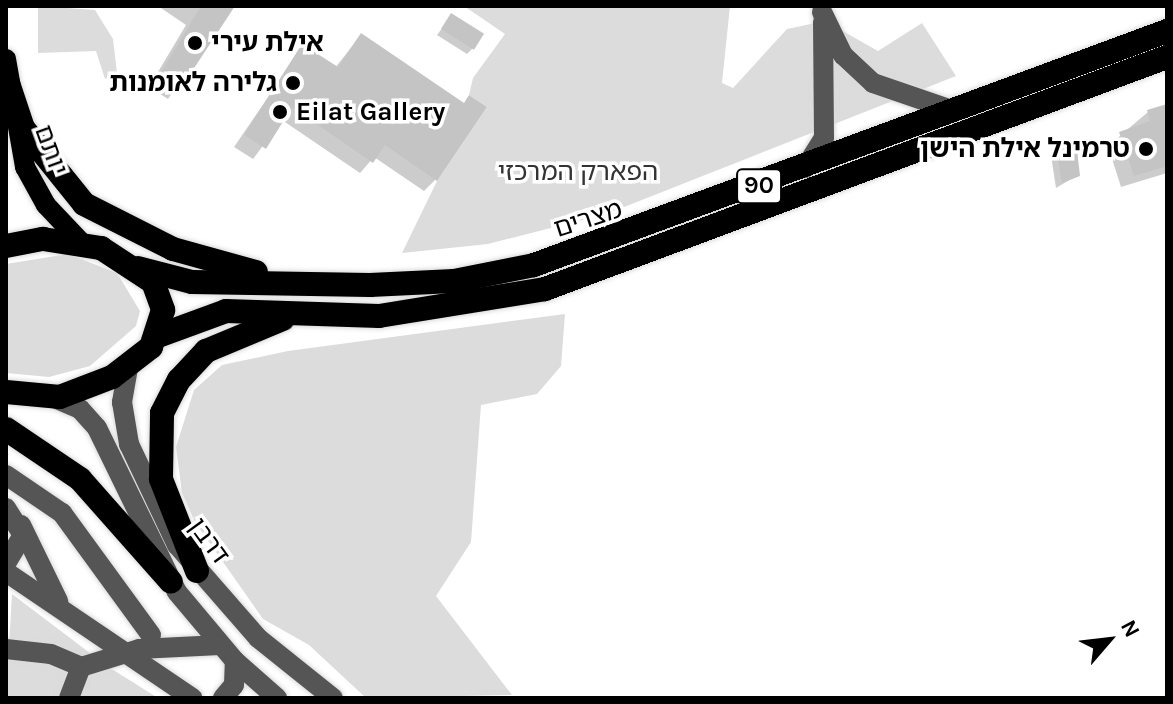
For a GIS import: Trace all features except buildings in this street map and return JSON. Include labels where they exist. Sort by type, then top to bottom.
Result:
[{"type":"highway","name":"מצרים","points":[[138,268],[192,282],[338,285],[454,281],[534,265],[804,169],[1167,31]]},
{"type":"highway","name":"מצרים","points":[[158,336],[226,311],[346,316],[447,310],[575,279],[1167,57]]},
{"type":"highway","points":[[7,71],[23,128],[48,166],[109,220],[207,260],[338,285]]},
{"type":"highway","name":"90","points":[[6,246],[81,242],[138,268]]},
{"type":"highway","points":[[138,268],[160,297],[158,336]]},
{"type":"highway","points":[[197,571],[167,502],[158,456],[162,413],[179,380],[206,351],[259,325],[346,316]]},
{"type":"highway","name":"90","points":[[6,392],[52,397],[128,368],[158,336]]},
{"type":"highway","points":[[6,429],[80,479],[171,582]]},
{"type":"main road","name":"יותם","points":[[7,71],[25,167],[46,205],[81,242]]},
{"type":"street","points":[[822,9],[843,55],[873,83],[956,111]]},
{"type":"street","points":[[804,169],[824,137],[822,9]]},
{"type":"street","name":"דרבן","points":[[128,368],[122,402],[129,444],[160,517],[197,571],[258,638],[333,698]]},
{"type":"street","name":"דרבן","points":[[52,397],[80,409],[97,428],[171,582],[220,645],[277,698]]},
{"type":"street","points":[[6,475],[34,489],[62,513],[151,635]]},
{"type":"street","points":[[12,515],[34,489]]},
{"type":"street","points":[[6,563],[21,544],[12,515]]},
{"type":"street","points":[[12,515],[43,578],[83,628]]},
{"type":"street","points":[[6,572],[122,656],[192,698]]},
{"type":"street","points":[[6,649],[51,654],[81,667],[122,656],[220,645]]},
{"type":"street","points":[[223,698],[234,685],[235,661]]},
{"type":"street","points":[[69,698],[81,667]]},
{"type":"green space","points":[[38,6],[95,10],[113,39],[117,73],[105,79],[96,51],[38,53]]},
{"type":"green space","name":"הפארק המרכזי","points":[[464,6],[730,6],[722,83],[733,88],[787,29],[825,21],[878,51],[922,23],[956,76],[609,213],[488,244],[402,253],[437,181],[487,107],[469,95],[473,78],[505,34]]},
{"type":"green space","points":[[68,254],[117,273],[140,311],[136,326],[90,366],[49,377],[6,373],[6,264]]},
{"type":"green space","points":[[565,314],[561,366],[537,394],[481,405],[471,542],[436,596],[512,695],[366,698],[309,645],[263,619],[195,522],[182,493],[176,447],[194,390],[222,365],[288,351]]},
{"type":"green space","points":[[12,594],[107,666],[158,698],[6,698]]},
{"type":"place","name":"אילת עירי","points":[[195,43]]},
{"type":"place","name":"גלירה לאומנות","points":[[293,83]]},
{"type":"place","name":"Eilat Gallery","points":[[280,112]]},
{"type":"place","name":"טרמינל אילת הישן","points":[[1146,149]]}]
